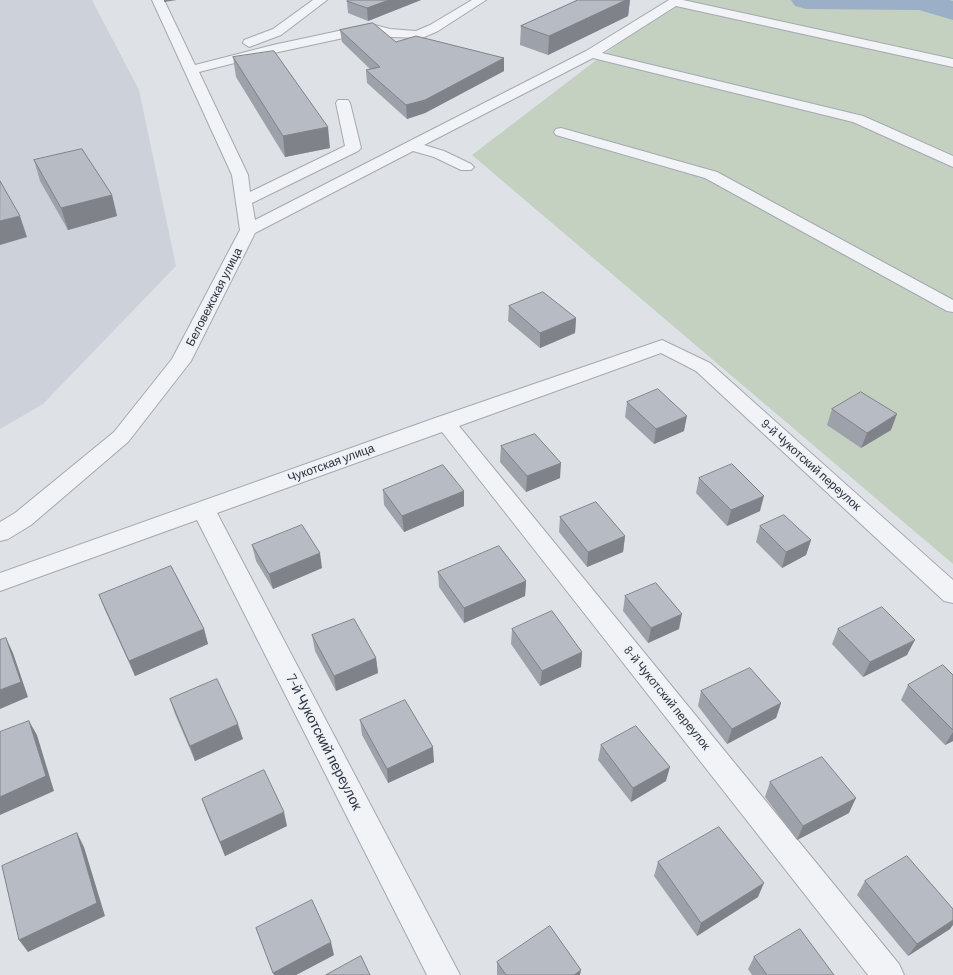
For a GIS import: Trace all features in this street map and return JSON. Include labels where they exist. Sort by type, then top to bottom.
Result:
[{"type":"street","points":[[158,0],[197,69],[240,175],[248,230],[591,54],[676,1],[953,63]]},
{"type":"street","points":[[197,69],[206,62],[277,32],[321,0]]},
{"type":"street","points":[[197,69],[273,49],[371,28],[390,33],[417,35],[434,28],[480,0]]},
{"type":"street","points":[[591,54],[858,119],[953,162]]},
{"type":"street","points":[[244,200],[353,148],[343,104]]},
{"type":"street","points":[[561,132],[711,175],[953,307]]},
{"type":"street","points":[[410,146],[439,154],[466,167]]},
{"type":"street","name":"Беловежская улица","points":[[0,533],[23,519],[121,437],[181,361],[248,230]]},
{"type":"street","name":"Чукотская улица","points":[[0,582],[445,422],[662,346]]},
{"type":"street","name":"9-й Чукотский переулок","points":[[662,346],[703,367],[953,594]]},
{"type":"street","name":"8-й Чукотский переулок","points":[[445,422],[888,975]]},
{"type":"street","name":"7-й Чукотский переулок","points":[[203,509],[444,975]]},
{"type":"shaded area","points":[[0,0],[92,0],[139,90],[176,266],[43,404],[0,429]]},
{"type":"green space","points":[[686,0],[953,0],[953,564],[472,155],[650,19]]},
{"type":"building","points":[[389,0],[367,8],[347,1]]},
{"type":"building","points":[[578,0],[626,0],[549,36],[521,26]]},
{"type":"building","points":[[373,23],[396,42],[416,36],[504,58],[425,100],[406,105],[366,70],[380,67],[340,30]]},
{"type":"building","points":[[274,51],[328,127],[283,136],[233,57]]},
{"type":"building","points":[[82,149],[112,195],[61,208],[34,160]]},
{"type":"building","points":[[0,181],[20,216],[0,221]]},
{"type":"building","points":[[543,292],[576,318],[540,333],[509,306]]},
{"type":"building","points":[[658,389],[687,416],[656,429],[627,402]]},
{"type":"building","points":[[861,392],[897,414],[867,433],[832,409]]},
{"type":"building","points":[[535,434],[561,463],[527,476],[501,446]]},
{"type":"building","points":[[732,464],[764,496],[731,510],[699,478]]},
{"type":"building","points":[[443,465],[464,491],[402,516],[383,490]]},
{"type":"building","points":[[596,502],[625,536],[588,552],[560,517]]},
{"type":"building","points":[[784,515],[811,540],[786,552],[760,526]]},
{"type":"building","points":[[302,525],[320,553],[269,574],[252,545]]},
{"type":"building","points":[[499,546],[526,581],[464,608],[438,572]]},
{"type":"building","points":[[171,566],[204,629],[129,661],[99,595]]},
{"type":"building","points":[[656,583],[682,614],[651,628],[625,596]]},
{"type":"building","points":[[882,607],[915,640],[870,662],[838,629]]},
{"type":"building","points":[[552,611],[582,652],[542,671],[512,629]]},
{"type":"building","points":[[354,619],[376,658],[334,676],[312,635]]},
{"type":"building","points":[[6,638],[21,682],[0,690],[0,640]]},
{"type":"building","points":[[943,665],[953,675],[953,730],[908,685]]},
{"type":"building","points":[[750,668],[781,703],[732,729],[701,691]]},
{"type":"building","points":[[217,679],[238,724],[190,746],[170,699]]},
{"type":"building","points":[[405,700],[433,747],[387,769],[360,720]]},
{"type":"building","points":[[29,721],[46,776],[0,797],[0,732]]},
{"type":"building","points":[[636,726],[670,767],[633,788],[601,745]]},
{"type":"building","points":[[822,757],[856,798],[803,826],[770,782]]},
{"type":"building","points":[[264,770],[284,812],[220,842],[202,799]]},
{"type":"building","points":[[719,827],[764,883],[701,923],[658,862]]},
{"type":"building","points":[[77,833],[97,903],[19,940],[2,866]]},
{"type":"building","points":[[907,856],[953,909],[953,920],[917,944],[865,881]]},
{"type":"building","points":[[312,900],[331,942],[273,973],[256,928]]},
{"type":"building","points":[[550,926],[581,970],[574,975],[506,975],[497,962]]},
{"type":"building","points":[[800,929],[834,975],[767,975],[754,957]]},
{"type":"building","points":[[361,956],[370,975],[326,975]]},
{"type":"waterway","points":[[806,0],[922,1],[953,11]]}]
